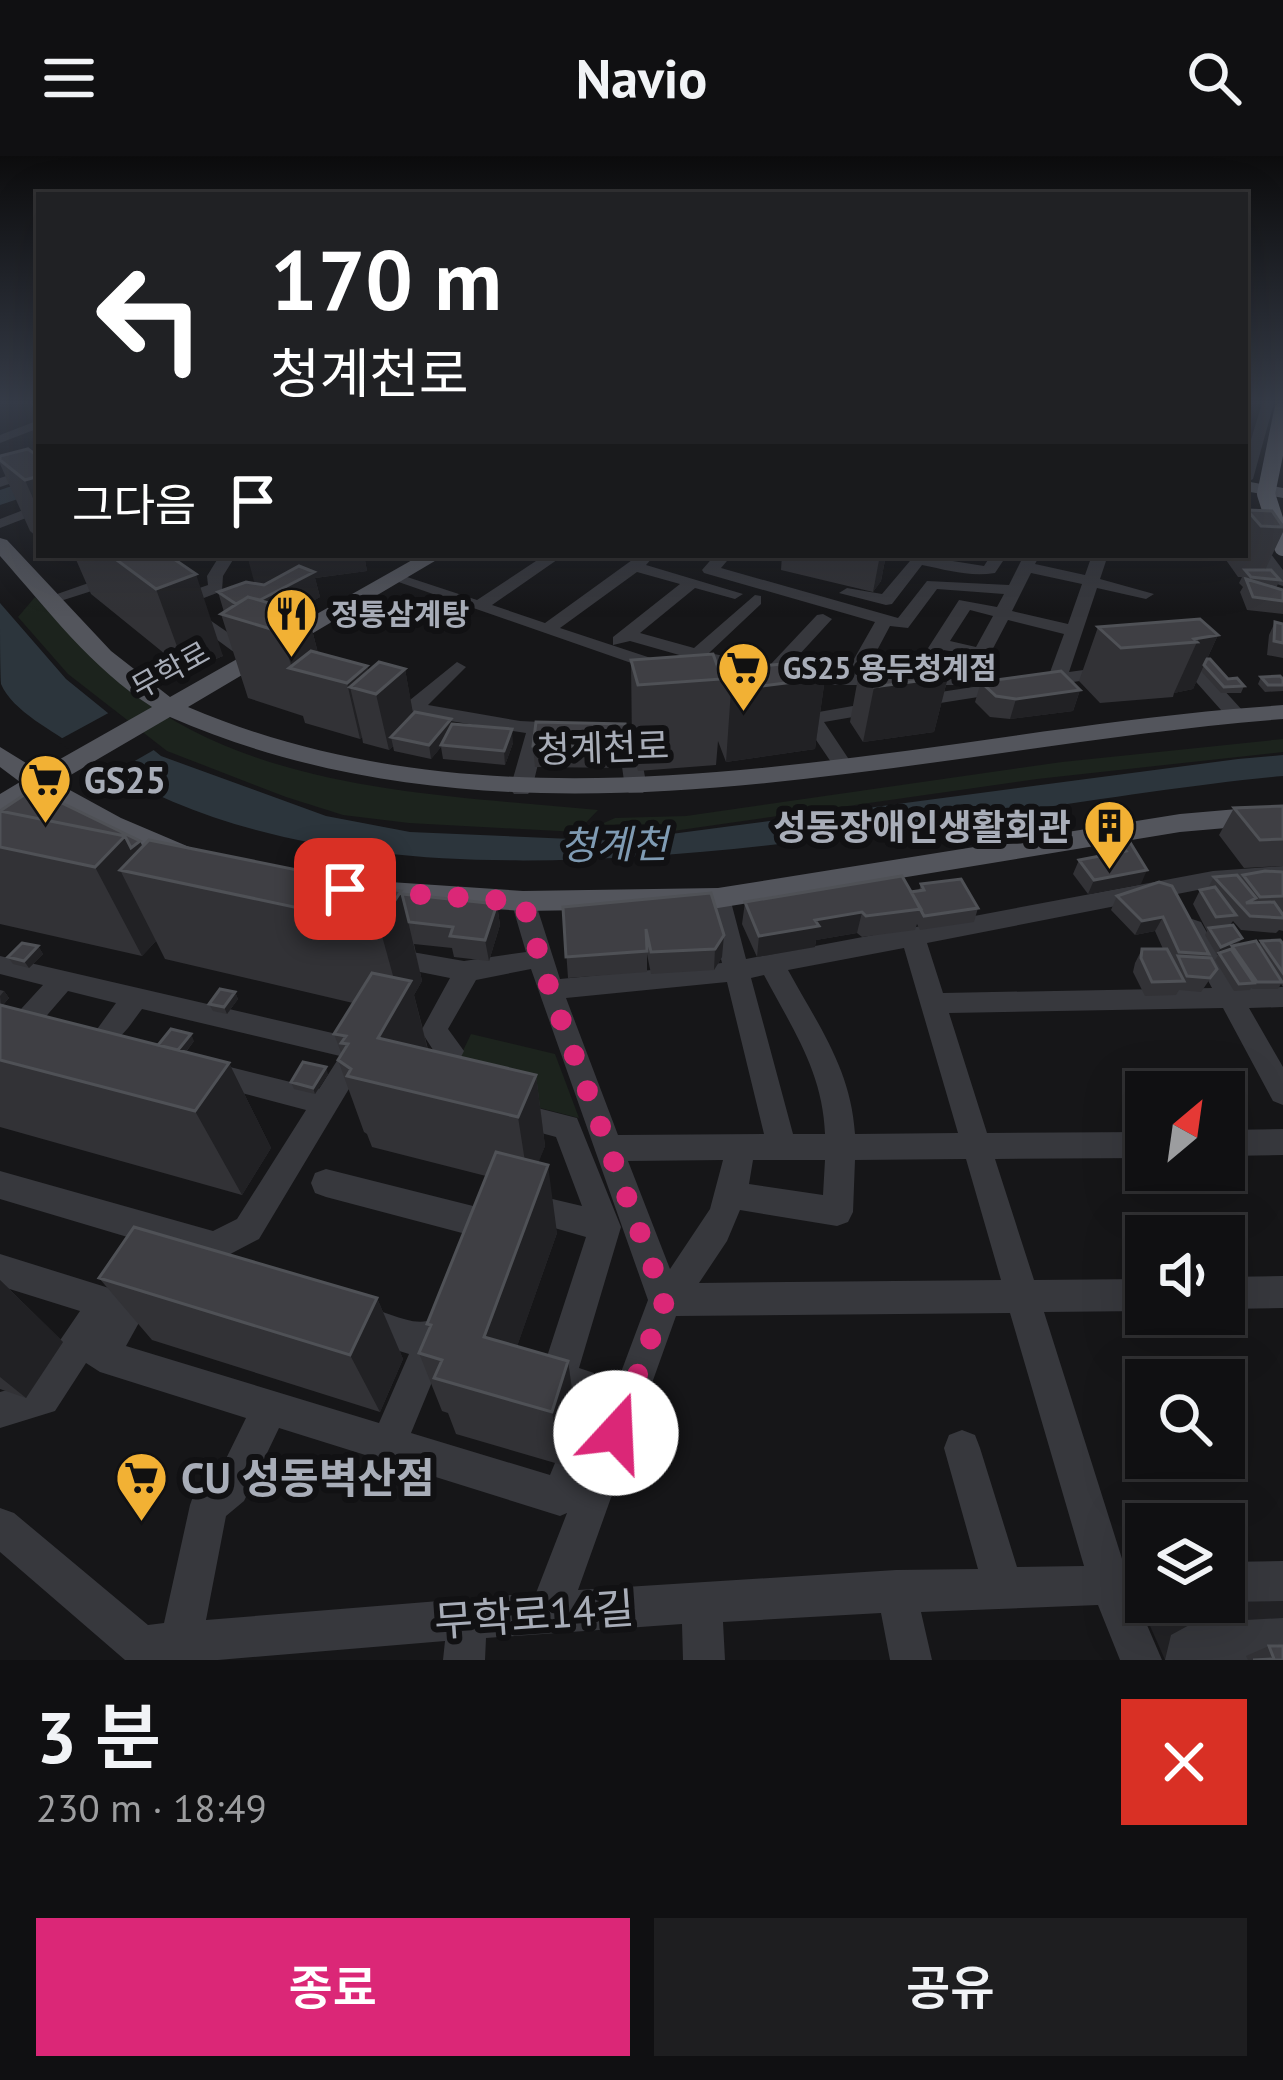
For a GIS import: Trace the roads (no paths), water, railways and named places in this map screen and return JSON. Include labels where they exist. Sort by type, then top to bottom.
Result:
[{"type":"highway","points":[[1265,473],[1265,514],[1283,547]]},
{"type":"main road","points":[[1248,482],[1283,489]]},
{"type":"main road","name":"청계천로","points":[[0,544],[162,712],[268,746],[405,778],[521,789],[636,788],[1123,725],[1283,712]]},
{"type":"main road","name":"무학로","points":[[0,805],[162,712],[264,663],[430,558]]},
{"type":"main road","points":[[0,755],[48,777],[109,828],[212,863]]},
{"type":"main road","points":[[323,887],[523,902],[718,898],[1116,832],[1283,814]]},
{"type":"street","points":[[0,483],[29,473]]},
{"type":"street","points":[[0,524],[36,509]]},
{"type":"street","points":[[1248,533],[1283,581]]},
{"type":"street","points":[[51,599],[136,572],[117,558]]},
{"type":"street","points":[[226,558],[215,576],[216,588],[170,597],[264,663]]},
{"type":"street","points":[[479,606],[551,558]]},
{"type":"street","points":[[721,558],[710,570],[880,627]]},
{"type":"street","points":[[752,562],[765,573],[882,600],[892,596],[919,559],[977,572],[989,570],[997,558]]},
{"type":"street","points":[[1058,677],[1078,636],[1099,558]]},
{"type":"street","points":[[547,629],[642,561],[693,582],[823,619],[880,627],[910,618],[933,584],[1016,590]]},
{"type":"street","points":[[1078,636],[1002,614],[965,604],[935,652],[982,654],[1002,614],[1016,590],[1029,561],[1090,582],[1146,594]]},
{"type":"street","points":[[395,578],[676,673]]},
{"type":"street","points":[[608,650],[693,582]]},
{"type":"street","points":[[697,655],[755,600]]},
{"type":"street","points":[[773,672],[823,619]]},
{"type":"street","points":[[853,678],[880,627]]},
{"type":"street","points":[[627,635],[817,680],[974,676],[1019,684]]},
{"type":"street","points":[[414,707],[457,667]]},
{"type":"street","points":[[776,724],[1058,677],[1194,668],[1236,715]]},
{"type":"street","points":[[352,690],[469,722],[536,731],[672,731]]},
{"type":"street","points":[[766,704],[812,719],[842,764]]},
{"type":"street","points":[[521,789],[536,731]]},
{"type":"street","points":[[627,733],[636,788]]},
{"type":"street","points":[[1116,832],[1179,906],[1283,1094]]},
{"type":"street","points":[[550,990],[736,971],[1213,879],[1283,874]]},
{"type":"street","points":[[718,898],[782,1148]]},
{"type":"street","points":[[523,902],[550,990],[665,1300]]},
{"type":"street","points":[[914,940],[1023,1299],[1125,1576]]},
{"type":"street","points":[[360,951],[493,972],[540,957]]},
{"type":"street","points":[[0,965],[355,1049],[393,1036],[434,1031]]},
{"type":"street","points":[[732,1195],[837,1212],[842,1148],[825,1062],[772,965]]},
{"type":"street","points":[[434,1031],[467,971]]},
{"type":"street","points":[[8,1038],[63,980]]},
{"type":"street","points":[[934,1003],[1283,997]]},
{"type":"street","points":[[108,1032],[136,998]]},
{"type":"street","points":[[117,1306],[100,1354],[560,1497],[596,1407],[581,1386],[558,1378],[605,1227],[567,1127],[429,1093],[450,1051],[434,1031]]},
{"type":"street","points":[[8,1038],[69,1038],[139,1056]]},
{"type":"street","points":[[0,1270],[117,1306],[148,1298],[176,1253],[215,1247],[248,1229],[355,1049]]},
{"type":"street","points":[[185,1067],[323,1102]]},
{"type":"street","points":[[1245,1143],[1283,1142]]},
{"type":"street","points":[[609,1148],[1125,1145]]},
{"type":"street","points":[[550,1611],[665,1300],[712,1245],[732,1195],[740,1148]]},
{"type":"street","points":[[326,1183],[481,1223],[520,1205],[605,1227]]},
{"type":"street","points":[[0,1185],[176,1253],[211,1280]]},
{"type":"street","points":[[464,1263],[481,1223]]},
{"type":"street","points":[[1245,1293],[1283,1292]]},
{"type":"street","points":[[665,1300],[1125,1296]]},
{"type":"street","points":[[388,1444],[447,1303]]},
{"type":"street","points":[[0,1410],[42,1398],[117,1306]]},
{"type":"street","points":[[321,1312],[430,1343]]},
{"type":"street","points":[[0,1527],[153,1650],[209,1505],[231,1488],[270,1407]]},
{"type":"street","points":[[962,1448],[1003,1587]]},
{"type":"street","points":[[1245,1582],[1283,1581]]},
{"type":"street","name":"무학로14길","points":[[153,1650],[465,1639],[550,1611],[896,1591],[1125,1584]]},
{"type":"street","points":[[896,1591],[911,1660]]},
{"type":"street","points":[[700,1602],[704,1660]]},
{"type":"street","points":[[1135,1623],[1141,1660]]},
{"type":"street","points":[[1186,1660],[1186,1650],[1193,1644],[1283,1639]]},
{"type":"water","name":"청계천","points":[[0,603],[66,679],[161,756],[326,816],[410,832],[618,841],[1238,759],[1283,755],[1283,776],[829,838],[663,855],[499,860],[343,848],[200,813],[77,748],[35,720],[1,684]]},
{"type":"waterway","points":[[0,498],[36,485]]},
{"type":"place","name":"정통삼계탕","points":[[292,659]]},
{"type":"place","name":"GS25 용두청계점","points":[[744,713]]},
{"type":"place","name":"GS25","points":[[45,825]]},
{"type":"place","name":"성동장애인생활회관","points":[[1110,872]]},
{"type":"place","name":"CU 성동벽산점","points":[[142,1523]]}]
